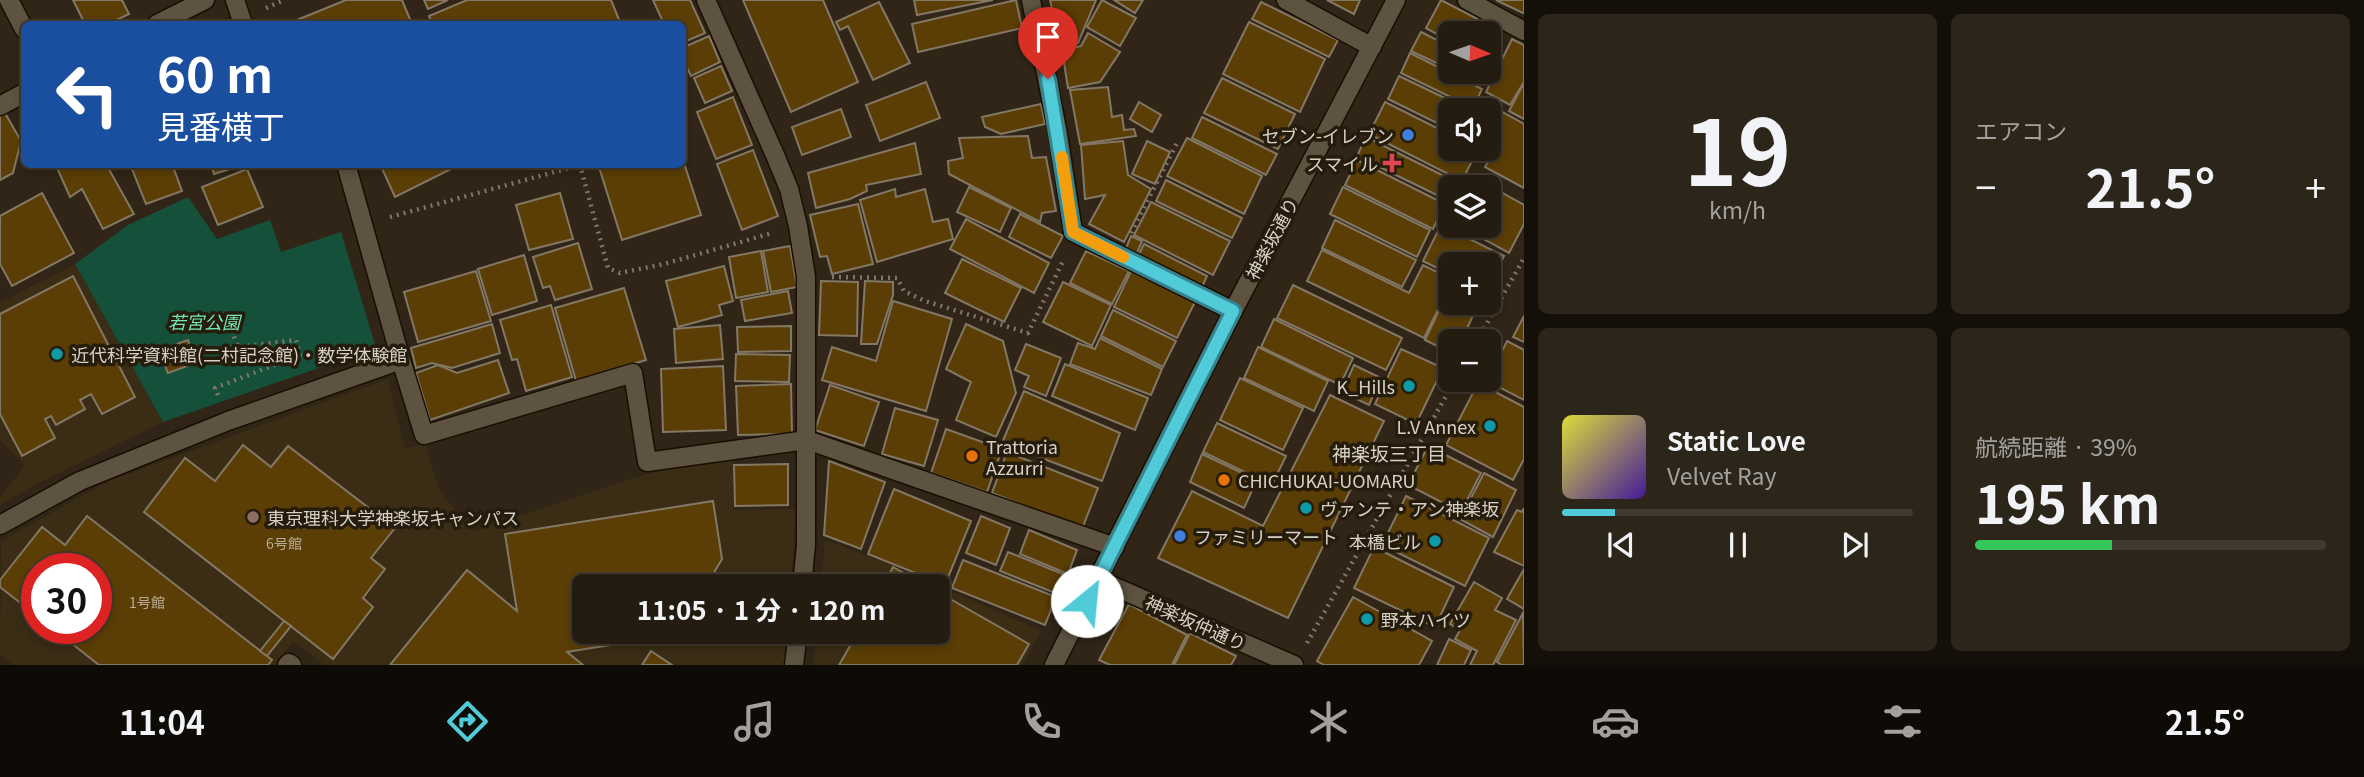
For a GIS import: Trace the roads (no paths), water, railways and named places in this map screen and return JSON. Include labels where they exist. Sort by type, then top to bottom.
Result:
[{"type":"street","points":[[9,0],[21,23]]},
{"type":"street","points":[[163,21],[205,0]]},
{"type":"street","points":[[235,0],[242,21]]},
{"type":"street","points":[[706,0],[775,155],[789,190],[798,226],[806,277],[806,545],[803,574]]},
{"type":"street","points":[[1031,0],[1058,132],[1073,232],[1233,311]]},
{"type":"street","points":[[1286,0],[1372,47]]},
{"type":"street","name":"神楽坂通り","points":[[1054,665],[1233,311],[1396,0]]},
{"type":"street","points":[[1467,0],[1524,31]]},
{"type":"street","points":[[0,106],[21,95]]},
{"type":"street","points":[[347,168],[424,435],[633,373],[648,462],[807,440],[1115,547]]},
{"type":"street","points":[[0,525],[80,481],[228,421],[401,360]]},
{"type":"street","name":"神楽坂仲通り","points":[[1098,580],[1294,665]]},
{"type":"street","points":[[794,665],[797,644]]},
{"type":"place","name":"セブン-イレブン","points":[[1408,135]]},
{"type":"place","name":"スマイル","points":[[1392,163]]},
{"type":"place","name":"近代科学資料館(二村記念館)・数学体験館","points":[[57,354]]},
{"type":"place","name":"K_Hills","points":[[1409,386]]},
{"type":"place","name":"L.V Annex","points":[[1490,426]]},
{"type":"place","name":"Trattoria Azzurri","points":[[972,456]]},
{"type":"place","name":"CHICHUKAI-UOMARU","points":[[1224,480]]},
{"type":"place","name":"ヴァンテ・アン神楽坂","points":[[1306,508]]},
{"type":"place","name":"東京理科大学神楽坂キャンパス","points":[[253,517]]},
{"type":"place","name":"ファミリーマート","points":[[1180,536]]},
{"type":"place","name":"本橋ビル","points":[[1435,541]]},
{"type":"place","name":"野本ハイツ","points":[[1367,619]]},
{"type":"district","name":"神楽坂三丁目","points":[[1389,452]]},
{"type":"park label","name":"若宮公園","points":[[204,321]]}]
